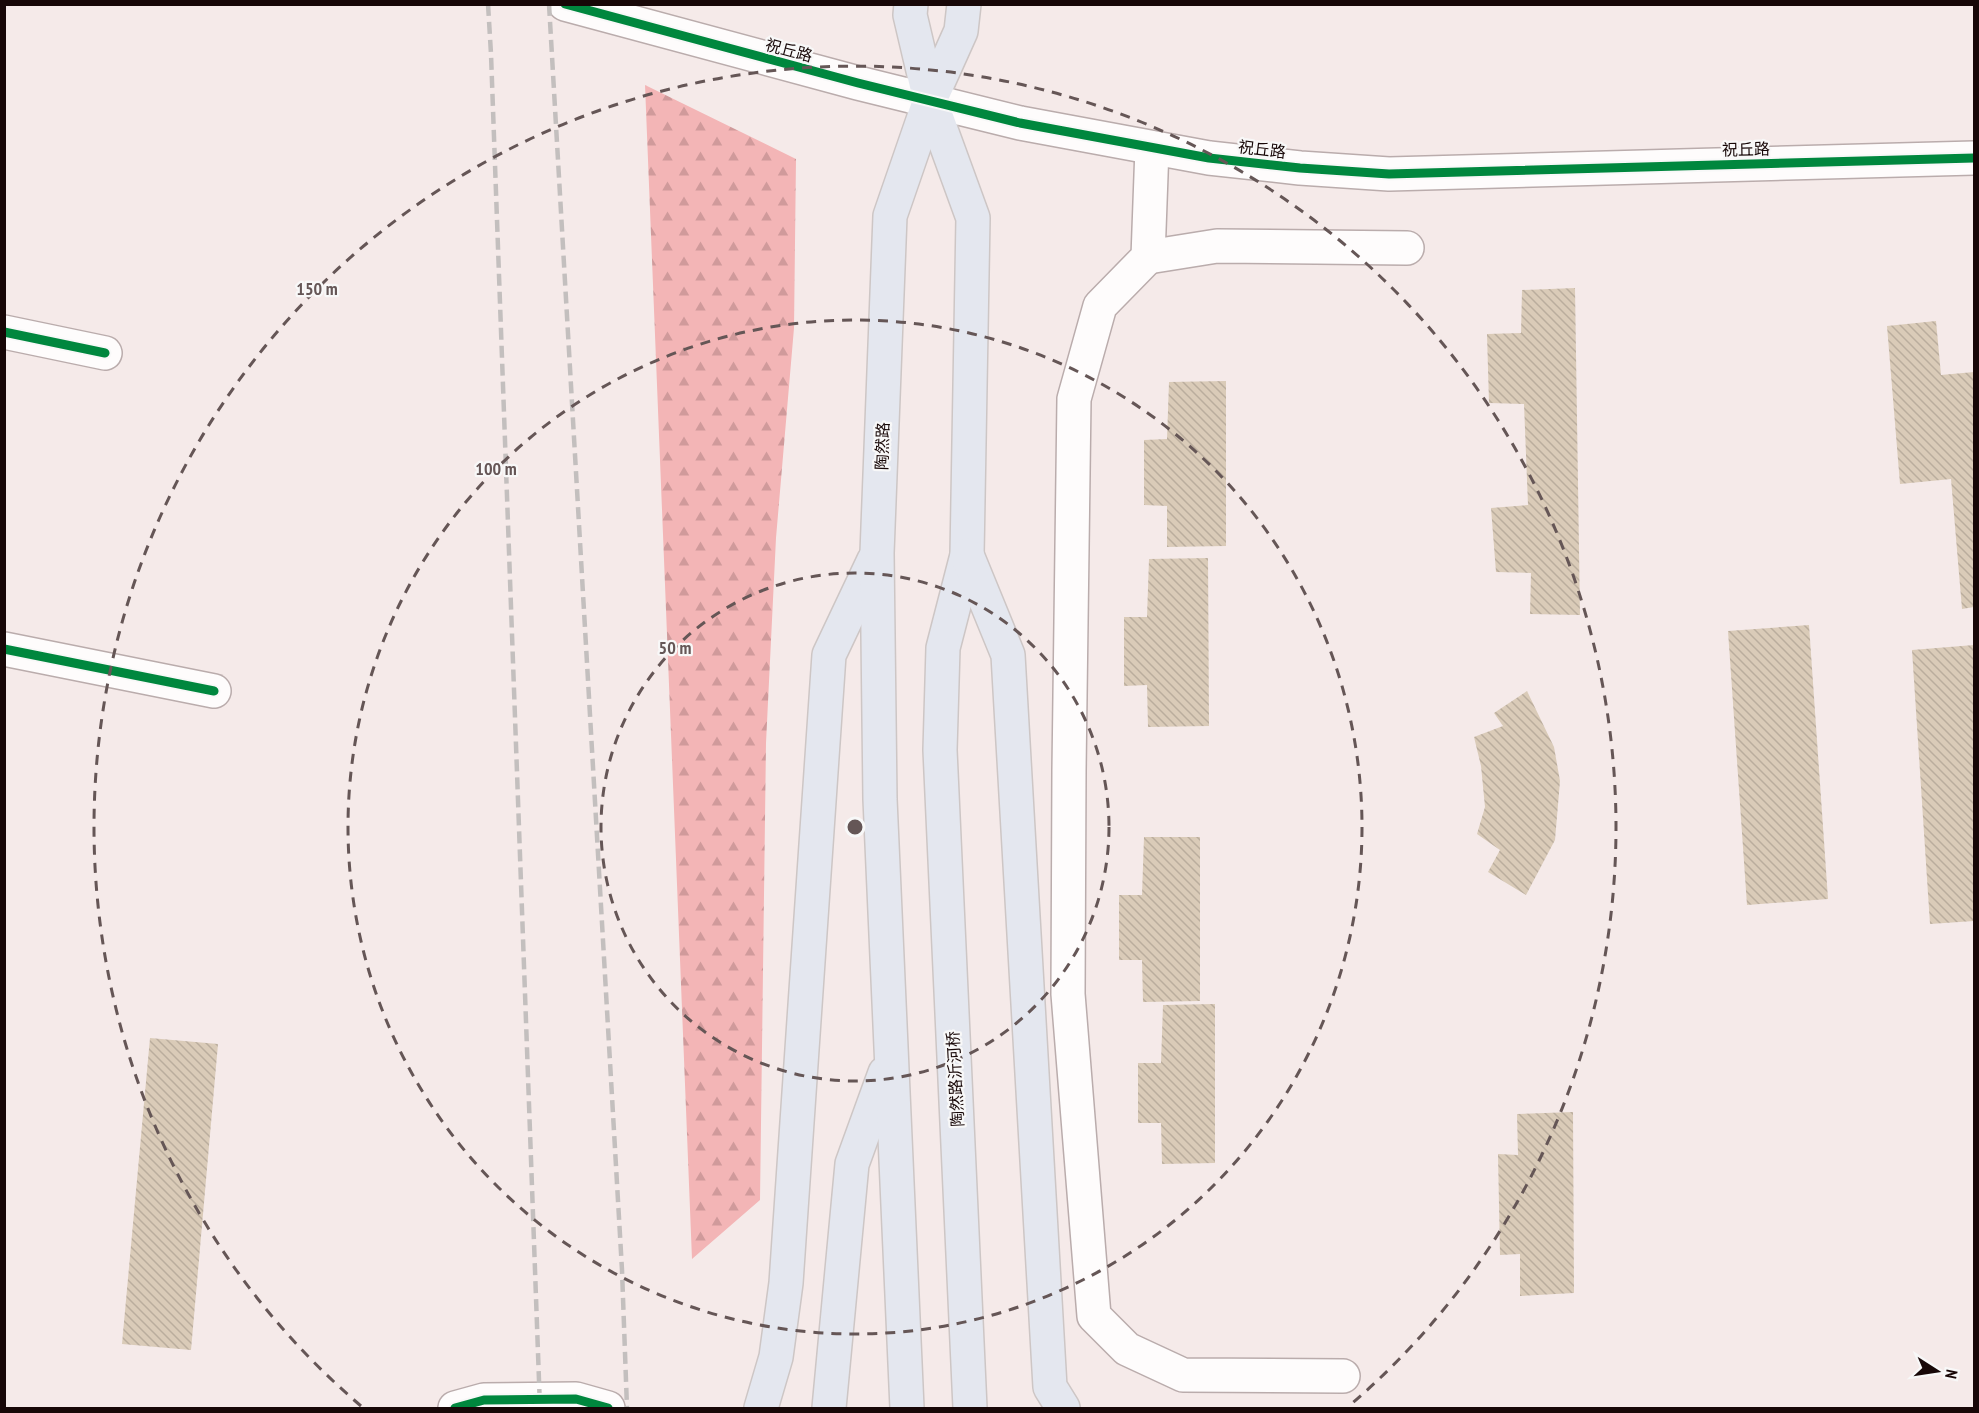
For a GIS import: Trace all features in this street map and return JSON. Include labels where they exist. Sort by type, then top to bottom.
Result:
[{"type":"main road","points":[[911,4],[910,15],[930,100],[973,218],[967,555],[1008,655],[1050,1387],[1064,1408]]},
{"type":"main road","name":"陶然路","points":[[891,1058],[880,799],[878,553],[891,216],[930,100],[961,32],[964,4]]},
{"type":"main road","points":[[761,1408],[776,1357],[786,1283],[829,655],[878,553]]},
{"type":"main road","name":"陶然路沂河桥","points":[[967,555],[943,648],[940,750],[970,1408]]},
{"type":"main road","points":[[829,1408],[852,1164],[891,1058]]},
{"type":"main road","points":[[891,1058],[907,1408]]},
{"type":"street","name":"祝丘路","points":[[565,4],[858,83],[1020,123],[1209,158],[1300,168],[1389,174],[1974,158]]},
{"type":"street","points":[[1148,256],[1152,148]]},
{"type":"street","points":[[1342,1376],[1183,1375],[1127,1349],[1094,1316],[1068,994],[1074,399],[1100,306],[1148,256],[1216,246],[1407,248]]},
{"type":"street","points":[[4,332],[105,353]]},
{"type":"street","points":[[4,649],[214,691]]},
{"type":"street","points":[[455,1408],[484,1401],[576,1399],[608,1408]]},
{"type":"green space","points":[[645,85],[796,159],[794,328],[776,538],[766,743],[760,1200],[692,1259]]},
{"type":"building","points":[[1575,288],[1580,615],[1530,614],[1531,573],[1496,572],[1491,508],[1528,505],[1524,404],[1489,403],[1487,334],[1521,333],[1522,290]]},
{"type":"building","points":[[1936,321],[1941,375],[1974,372],[1974,607],[1962,609],[1951,479],[1900,484],[1887,326]]},
{"type":"building","points":[[1226,381],[1226,546],[1167,547],[1167,506],[1144,505],[1144,440],[1167,439],[1169,382]]},
{"type":"building","points":[[1208,558],[1209,726],[1148,727],[1147,685],[1124,686],[1124,617],[1147,617],[1149,559]]},
{"type":"building","points":[[1809,625],[1828,899],[1747,905],[1728,631]]},
{"type":"building","points":[[1974,645],[1974,921],[1930,924],[1912,650]]},
{"type":"building","points":[[1527,691],[1554,747],[1560,781],[1555,840],[1526,895],[1488,872],[1500,850],[1477,834],[1485,807],[1481,766],[1474,737],[1503,726],[1494,713]]},
{"type":"building","points":[[1144,837],[1200,837],[1200,1001],[1143,1002],[1142,960],[1119,960],[1119,895],[1142,895]]},
{"type":"building","points":[[1215,1004],[1215,1163],[1162,1164],[1161,1123],[1138,1123],[1138,1063],[1161,1063],[1163,1005]]},
{"type":"building","points":[[150,1038],[218,1044],[191,1350],[122,1344]]},
{"type":"building","points":[[1573,1112],[1574,1293],[1520,1296],[1520,1254],[1500,1255],[1498,1154],[1518,1155],[1517,1114]]},
{"type":"railway","points":[[488,4],[540,1408]]},
{"type":"railway","points":[[549,4],[622,1270],[627,1408]]},
{"type":"cycle path","points":[[565,4],[858,83],[1020,123],[1209,158],[1300,168],[1389,174],[1974,158]]},
{"type":"cycle path","points":[[4,332],[105,353]]},
{"type":"cycle path","points":[[4,649],[214,691]]},
{"type":"cycle path","points":[[455,1408],[484,1400],[576,1399],[608,1408]]}]
